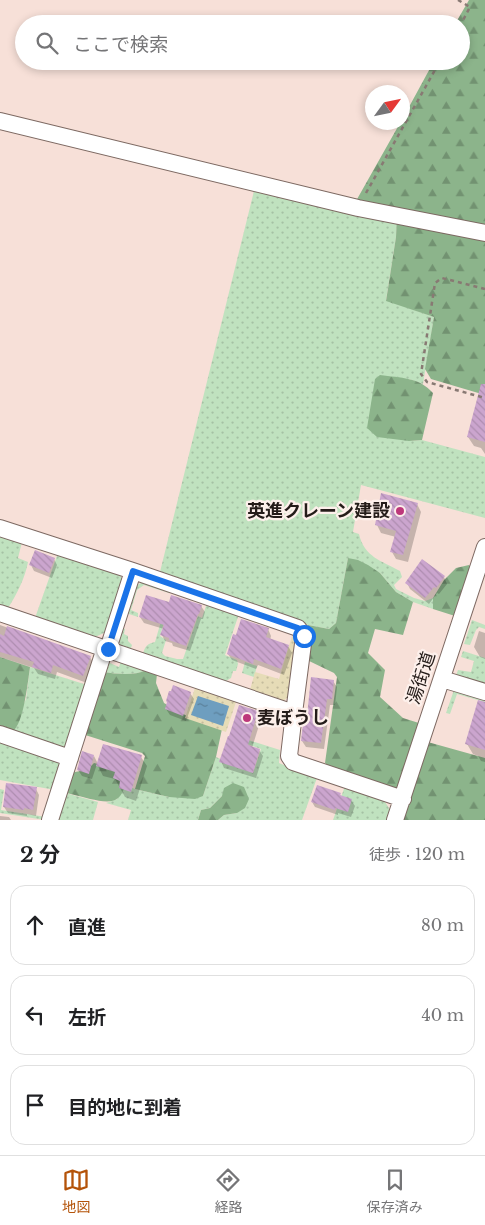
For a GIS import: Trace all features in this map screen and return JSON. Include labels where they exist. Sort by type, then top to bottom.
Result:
[{"type":"street","points":[[0,121],[358,208],[485,233]]},
{"type":"street","points":[[0,528],[133,571],[298,628],[304,636],[289,756],[293,762],[403,799]]},
{"type":"street","name":"湯街道","points":[[395,820],[485,548]]},
{"type":"street","points":[[50,820],[133,571]]},
{"type":"street","points":[[0,613],[294,713]]},
{"type":"street","points":[[442,679],[485,692]]},
{"type":"street","points":[[0,734],[70,758]]},
{"type":"path","points":[[458,0],[470,7],[466,15]]},
{"type":"path","points":[[358,208],[435,70]]},
{"type":"path","points":[[485,289],[442,278],[435,283],[420,374],[427,382],[485,398]]},
{"type":"green space","points":[[469,0],[485,0],[485,395],[431,379],[425,369],[434,317],[386,301],[396,237],[397,215],[356,201],[396,130],[410,130],[410,105],[429,70],[470,70],[470,15],[460,15]]},
{"type":"green space","points":[[254,191],[397,221],[386,300],[434,317],[423,384],[409,379],[409,441],[422,440],[485,457],[485,518],[361,485],[353,532],[359,534],[361,542],[369,553],[400,571],[402,577],[394,585],[396,589],[425,601],[433,598],[433,609],[413,602],[396,592],[380,573],[348,558],[336,623],[329,629],[308,625],[160,572]]},
{"type":"green space","points":[[380,375],[416,381],[433,393],[422,440],[409,441],[377,437],[367,428],[375,379]]},
{"type":"green space","points":[[0,535],[22,542],[18,558],[28,562],[20,586],[8,608],[0,606]]},
{"type":"green space","points":[[58,553],[119,573],[123,581],[106,632],[95,637],[35,618]]},
{"type":"green space","points":[[348,558],[358,560],[380,573],[396,592],[413,602],[403,635],[375,629],[368,653],[385,670],[380,697],[403,718],[422,724],[417,739],[485,758],[485,820],[401,820],[393,790],[330,767],[325,763],[337,677],[334,673],[307,660],[311,634],[307,627],[308,625],[329,629],[336,623]]},
{"type":"green space","points":[[469,565],[473,570],[455,616],[433,609],[433,598],[444,580],[456,568]]},
{"type":"green space","points":[[143,582],[170,591],[169,593],[144,585],[137,590],[131,610],[138,613],[138,617],[126,613],[135,586]]},
{"type":"green space","points":[[207,603],[239,614],[225,655],[237,660],[236,671],[233,671],[231,678],[226,681],[143,654],[147,646],[155,642],[166,604],[169,605],[160,636],[166,640],[162,653],[165,656],[183,659],[198,616],[202,618]]},
{"type":"green space","points":[[472,620],[485,625],[485,629],[479,627],[470,645],[464,644]]},
{"type":"green space","points":[[121,627],[125,629],[124,634],[128,636],[128,641],[132,645],[130,651],[121,648],[118,638]]},
{"type":"green space","points":[[463,651],[485,658],[485,687],[455,678],[458,670],[471,672],[474,661],[461,657]]},
{"type":"green space","points":[[94,655],[96,661],[67,748],[9,734],[26,699],[30,667],[84,684]]},
{"type":"green space","points":[[0,657],[30,667],[21,717],[15,730],[9,734],[0,731]]},
{"type":"green space","points":[[121,661],[146,670],[131,674],[104,672],[103,665],[110,663],[119,667]]},
{"type":"green space","points":[[245,662],[257,666],[254,677],[242,673]]},
{"type":"green space","points":[[146,670],[157,674],[156,683],[164,703],[187,716],[222,729],[216,757],[203,796],[195,799],[169,797],[135,789],[145,756],[142,753],[82,734],[104,672],[131,674]]},
{"type":"green space","points":[[454,690],[485,699],[485,702],[457,694],[450,714],[446,713]]},
{"type":"green space","points":[[242,738],[280,750],[279,763],[293,769],[318,775],[302,820],[218,820],[224,815],[237,813],[222,796],[210,808],[201,810],[198,820],[128,820],[131,810],[106,803],[117,799],[125,785],[169,797],[203,796],[216,757],[253,773],[261,749],[242,742]]},
{"type":"green space","points":[[0,739],[58,759],[63,766],[55,790],[0,780]]},
{"type":"green space","points":[[94,763],[113,768],[125,785],[120,796],[112,801],[102,801],[62,792],[67,776],[75,772],[87,770]]},
{"type":"green space","points":[[233,783],[244,787],[249,799],[245,808],[237,813],[224,815],[218,820],[198,820],[201,810],[210,808],[222,796],[224,788]]},
{"type":"green space","points":[[345,786],[383,799],[391,811],[388,820],[333,820]]},
{"type":"green space","points":[[0,789],[4,790],[1,810],[46,817],[45,820],[0,813]]},
{"type":"green space","points":[[62,792],[98,802],[93,820],[54,820]]},
{"type":"sand","points":[[292,636],[297,642],[291,695],[283,701],[250,690],[255,672],[279,679]]},
{"type":"sand","points":[[195,688],[236,702],[226,732],[185,718]]},
{"type":"water","points":[[198,696],[229,706],[223,726],[191,715]]},
{"type":"building","points":[[481,384],[485,384],[485,442],[467,437]]},
{"type":"building","points":[[381,493],[418,503],[403,555],[390,552],[396,531],[375,525]]},
{"type":"building","points":[[35,550],[55,558],[49,573],[29,565]]},
{"type":"building","points":[[422,559],[445,576],[425,598],[405,583]]},
{"type":"building","points":[[146,595],[169,602],[171,595],[202,605],[186,646],[160,635],[164,625],[139,617]]},
{"type":"building","points":[[241,619],[269,628],[266,637],[289,645],[281,669],[254,659],[253,664],[227,654],[233,634],[236,635]]},
{"type":"building","points":[[7,626],[91,656],[83,676],[53,665],[51,673],[32,667],[34,662],[0,652],[0,634],[4,636]]},
{"type":"building","points":[[311,677],[334,680],[332,699],[327,699],[321,743],[301,741],[304,715],[307,716]]},
{"type":"building","points":[[173,685],[191,692],[183,716],[165,709],[169,691],[171,691]]},
{"type":"building","points":[[478,700],[485,702],[485,750],[465,744]]},
{"type":"building","points":[[239,705],[258,711],[248,745],[260,749],[253,773],[219,762]]},
{"type":"building","points":[[103,744],[142,755],[131,792],[119,788],[120,781],[113,778],[115,772],[96,766]]},
{"type":"building","points":[[82,751],[94,755],[89,774],[77,770]]},
{"type":"building","points":[[6,783],[37,787],[33,810],[3,807]]},
{"type":"building","points":[[317,785],[352,799],[348,812],[311,802]]},
{"type":"place","name":"英進クレーン建設","points":[[400,511]]},
{"type":"place","name":"麦ぼうし","points":[[247,718]]},
{"type":"route","points":[[108,649],[133,571],[298,628],[304,636]]}]
